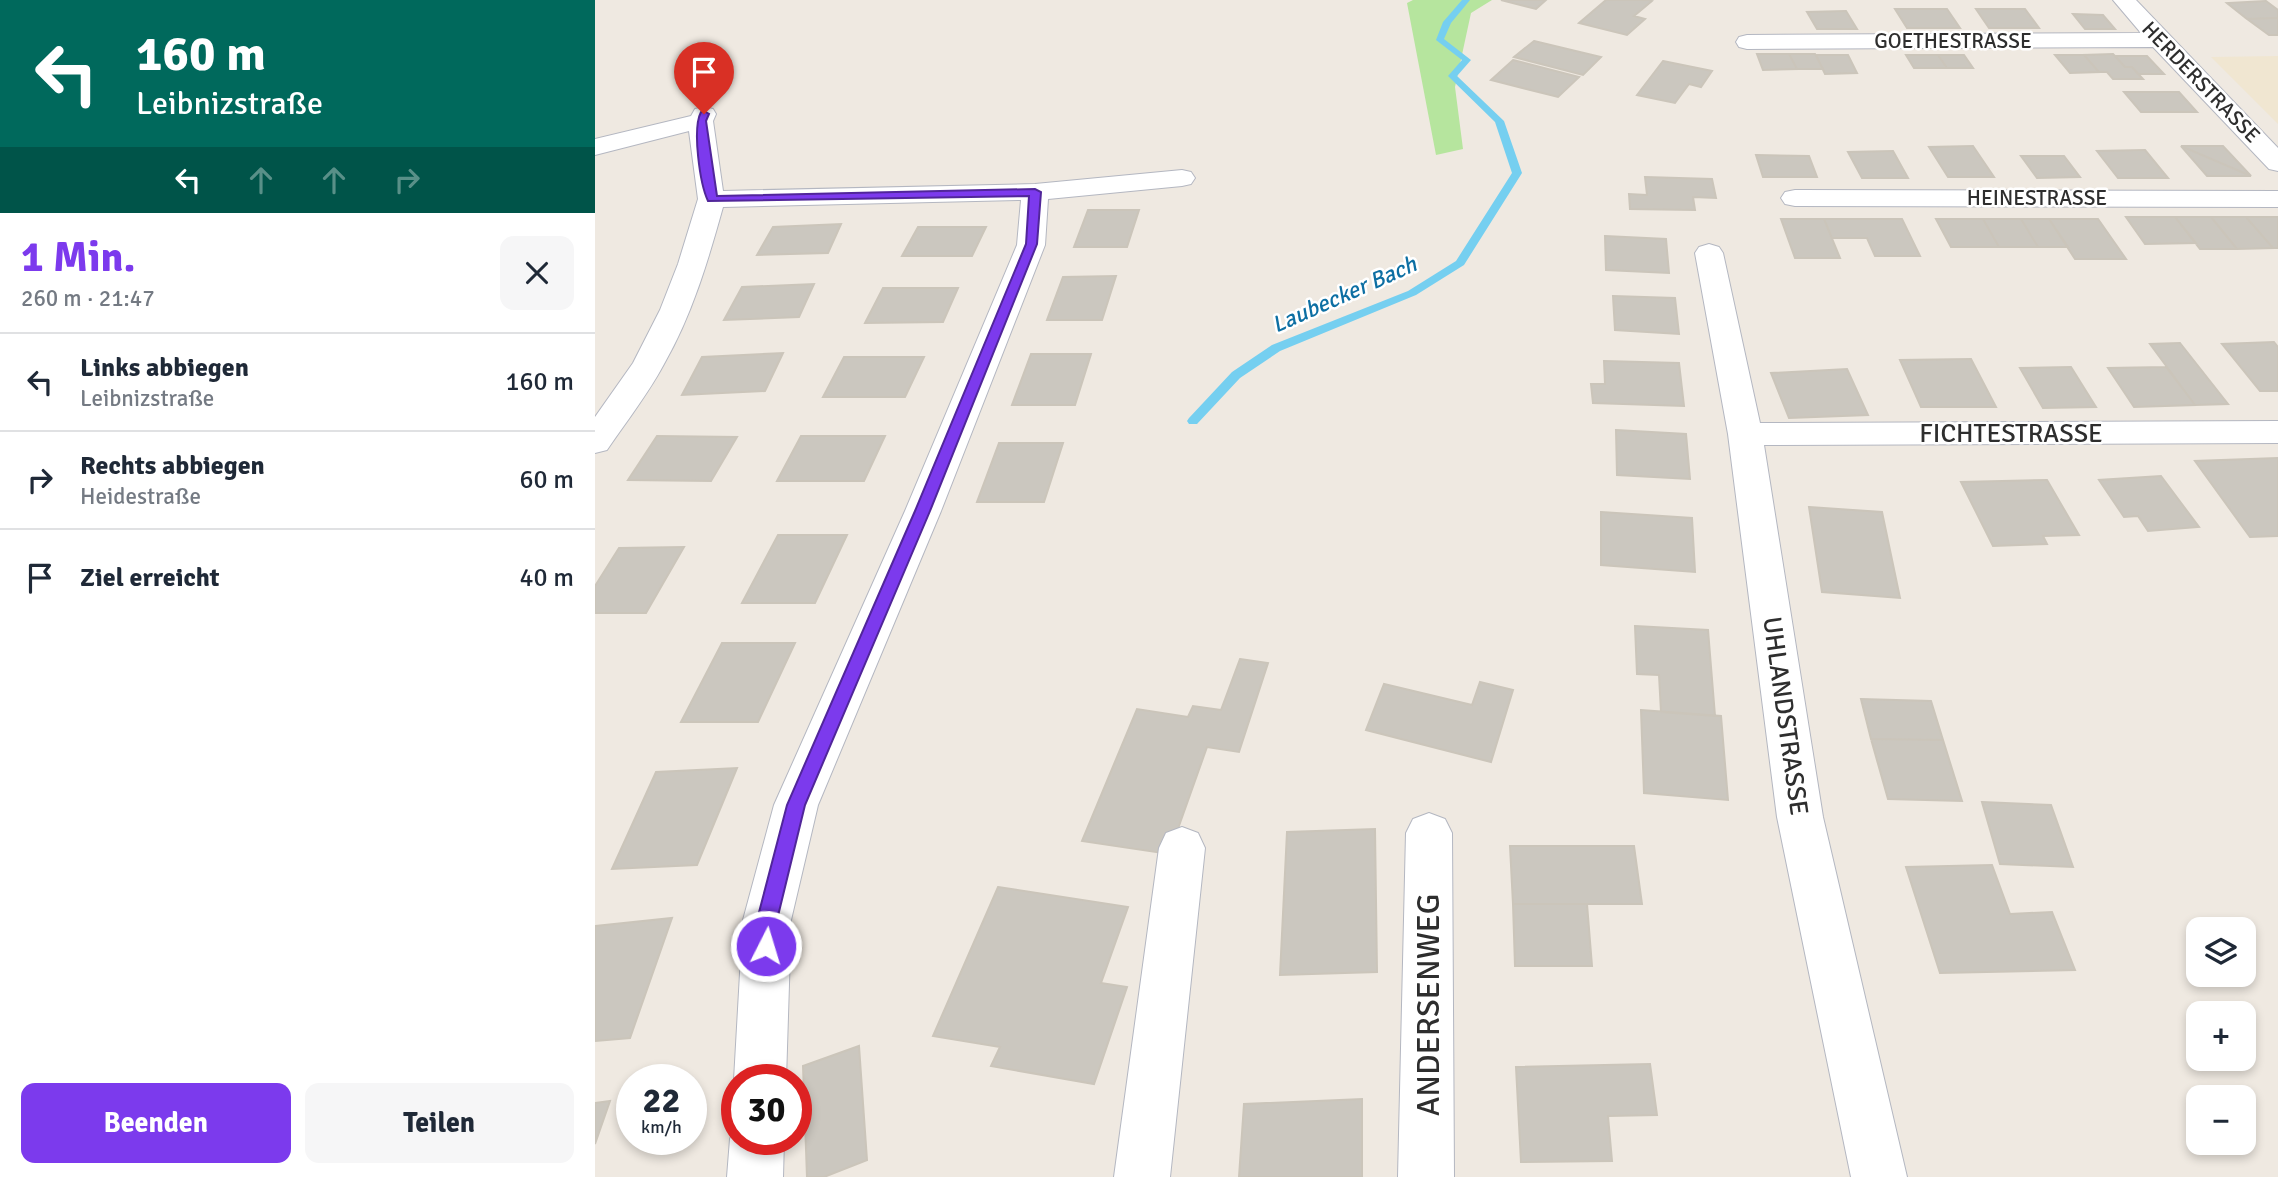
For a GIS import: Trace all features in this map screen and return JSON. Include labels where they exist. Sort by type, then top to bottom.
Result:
[{"type":"street","name":"HERDERSTRASSE","points":[[2124,0],[2278,163]]},
{"type":"street","name":"GOETHESTRASSE","points":[[1747,42],[2159,40]]},
{"type":"street","points":[[595,147],[703,118],[707,178],[712,199],[693,264],[675,310],[648,365],[595,442]]},
{"type":"street","points":[[712,199],[1035,192],[1182,178]]},
{"type":"street","points":[[761,1064],[767,920],[796,805],[923,511],[1031,244],[1035,192]]},
{"type":"street","name":"HEINESTRASSE","points":[[1795,198],[2278,199]]},
{"type":"street","name":"UHLANDSTRASSE","points":[[1709,253],[1745,434],[1800,817],[1879,1177]]},
{"type":"street","name":"FICHTESTRASSE","points":[[1745,434],[2278,432]]},
{"type":"street","name":"ANDERSENWEG","points":[[1426,1177],[1429,833]]},
{"type":"street","points":[[1142,1177],[1182,848]]},
{"type":"street","points":[[755,1177],[756,1155]]},
{"type":"shaded area","points":[[2278,56],[2278,124],[2211,57]]},
{"type":"green space","points":[[1413,0],[1492,0],[1471,13],[1455,87],[1463,149],[1436,155],[1407,3]]},
{"type":"building","points":[[1501,0],[1546,0],[1536,9]]},
{"type":"building","points":[[1606,0],[1652,1],[1634,16],[1645,19],[1627,35],[1579,23]]},
{"type":"building","points":[[2266,1],[2278,10],[2278,18],[2247,19],[2227,3]]},
{"type":"building","points":[[1895,9],[1947,9],[1960,28],[1907,28]]},
{"type":"building","points":[[1976,9],[2025,9],[2039,28],[1989,28]]},
{"type":"building","points":[[1846,11],[1857,29],[1817,29],[1807,12]]},
{"type":"building","points":[[2073,14],[2103,15],[2115,29],[2085,29]]},
{"type":"building","points":[[2278,18],[2278,35],[2269,35],[2247,19]]},
{"type":"building","points":[[1534,41],[1601,57],[1583,75],[1514,57]]},
{"type":"building","points":[[1757,54],[1789,54],[1797,69],[1763,70]]},
{"type":"building","points":[[1789,54],[1815,54],[1823,69],[1797,69]]},
{"type":"building","points":[[2113,54],[2125,67],[2132,67],[2143,79],[2113,79],[2107,72],[2099,72],[2084,55]]},
{"type":"building","points":[[1816,55],[1848,55],[1857,73],[1825,74]]},
{"type":"building","points":[[1906,55],[1938,55],[1947,68],[1914,68]]},
{"type":"building","points":[[1938,55],[1964,55],[1973,68],[1947,68]]},
{"type":"building","points":[[2055,55],[2084,55],[2099,72],[2070,73]]},
{"type":"building","points":[[2115,56],[2147,56],[2164,74],[2138,74],[2132,67],[2125,67]]},
{"type":"building","points":[[1513,60],[1579,77],[1558,97],[1491,80]]},
{"type":"building","points":[[1663,61],[1712,71],[1701,87],[1689,84],[1675,103],[1637,95]]},
{"type":"building","points":[[2124,92],[2179,92],[2197,112],[2141,112]]},
{"type":"building","points":[[1973,146],[1994,177],[1948,177],[1929,147]]},
{"type":"building","points":[[2181,146],[2223,146],[2251,176]]},
{"type":"building","points":[[2181,146],[2251,176],[2207,176]]},
{"type":"building","points":[[2145,150],[2168,178],[2118,178],[2097,151]]},
{"type":"building","points":[[1893,151],[1908,178],[1862,178],[1848,152]]},
{"type":"building","points":[[1756,155],[1809,156],[1817,177],[1763,177]]},
{"type":"building","points":[[2021,156],[2064,156],[2080,177],[2037,178]]},
{"type":"building","points":[[1645,177],[1712,179],[1716,198],[1693,197],[1695,210],[1630,209],[1629,194],[1647,195]]},
{"type":"building","points":[[1088,210],[1139,210],[1127,247],[1074,247]]},
{"type":"building","points":[[2126,217],[2175,217],[2196,243],[2145,244]]},
{"type":"building","points":[[2175,217],[2211,217],[2237,249],[2200,249]]},
{"type":"building","points":[[2211,217],[2246,217],[2273,248],[2237,249]]},
{"type":"building","points":[[2246,217],[2278,217],[2278,248],[2273,248]]},
{"type":"building","points":[[1781,219],[1824,219],[1840,258],[1795,258]]},
{"type":"building","points":[[1824,219],[1902,219],[1920,256],[1875,256],[1867,238],[1832,238]]},
{"type":"building","points":[[1936,219],[1983,219],[1999,247],[1951,247]]},
{"type":"building","points":[[1983,219],[2021,219],[2038,247],[1999,247]]},
{"type":"building","points":[[2021,219],[2049,219],[2068,247],[2038,247]]},
{"type":"building","points":[[2049,219],[2098,219],[2126,259],[2075,259]]},
{"type":"building","points":[[841,224],[828,253],[757,255],[773,227]]},
{"type":"building","points":[[918,227],[986,227],[972,256],[902,256]]},
{"type":"building","points":[[1605,236],[1666,239],[1669,273],[1606,270]]},
{"type":"building","points":[[1116,276],[1102,320],[1047,320],[1063,277]]},
{"type":"building","points":[[814,284],[799,317],[724,320],[742,287]]},
{"type":"building","points":[[883,288],[958,288],[943,322],[865,323]]},
{"type":"building","points":[[1613,296],[1675,298],[1679,334],[1615,330]]},
{"type":"building","points":[[2274,342],[2278,347],[2278,391],[2260,391],[2222,344]]},
{"type":"building","points":[[2180,343],[2228,404],[2195,405],[2150,344]]},
{"type":"building","points":[[783,353],[765,391],[682,395],[702,357]]},
{"type":"building","points":[[1031,354],[1091,354],[1075,405],[1012,405]]},
{"type":"building","points":[[844,357],[924,357],[905,397],[823,397]]},
{"type":"building","points":[[1971,359],[1996,407],[1921,407],[1900,360]]},
{"type":"building","points":[[1604,361],[1679,363],[1684,406],[1593,403],[1591,384],[1605,384]]},
{"type":"building","points":[[2071,367],[2096,407],[2043,408],[2020,368]]},
{"type":"building","points":[[2166,367],[2195,405],[2134,407],[2108,368]]},
{"type":"building","points":[[1847,369],[1868,415],[1789,418],[1771,373]]},
{"type":"building","points":[[1616,430],[1686,434],[1690,479],[1617,475]]},
{"type":"building","points":[[657,436],[737,437],[711,481],[628,480]]},
{"type":"building","points":[[801,436],[885,436],[864,481],[777,481]]},
{"type":"building","points":[[999,443],[1063,443],[1044,502],[977,502]]},
{"type":"building","points":[[2278,458],[2278,536],[2250,537],[2195,461]]},
{"type":"building","points":[[2161,476],[2199,527],[2148,531],[2138,516],[2124,517],[2099,480]]},
{"type":"building","points":[[2047,480],[2079,535],[2043,536],[2047,544],[1993,546],[1961,482]]},
{"type":"building","points":[[1809,507],[1882,512],[1900,598],[1822,592]]},
{"type":"building","points":[[1601,512],[1692,518],[1695,572],[1601,565]]},
{"type":"building","points":[[778,535],[847,535],[815,603],[742,603]]},
{"type":"building","points":[[684,547],[646,613],[595,613],[595,586],[619,548]]},
{"type":"building","points":[[1635,626],[1708,630],[1715,716],[1661,712],[1659,675],[1637,674]]},
{"type":"building","points":[[722,643],[795,643],[758,722],[681,722]]},
{"type":"building","points":[[1240,659],[1268,663],[1239,752],[1207,747],[1169,854],[1082,841],[1137,709],[1188,717],[1193,706],[1221,710]]},
{"type":"building","points":[[1480,682],[1513,690],[1491,762],[1366,730],[1384,684],[1472,705]]},
{"type":"building","points":[[1861,699],[1931,701],[1943,740],[1871,739]]},
{"type":"building","points":[[1641,710],[1721,716],[1728,800],[1644,793]]},
{"type":"building","points":[[1871,739],[1943,740],[1962,801],[1888,799]]},
{"type":"building","points":[[737,768],[697,865],[612,869],[656,772]]},
{"type":"building","points":[[1982,802],[2051,805],[2073,867],[2000,864]]},
{"type":"building","points":[[1375,829],[1377,972],[1280,975],[1287,832]]},
{"type":"building","points":[[1510,846],[1634,846],[1642,904],[1513,904]]},
{"type":"building","points":[[1992,865],[2010,914],[2052,912],[2075,970],[1940,973],[1906,867]]},
{"type":"building","points":[[998,887],[1128,907],[1101,983],[1127,987],[1094,1084],[991,1066],[1000,1047],[933,1036]]},
{"type":"building","points":[[1513,904],[1587,904],[1592,966],[1515,966]]},
{"type":"building","points":[[672,918],[630,1038],[595,1041],[595,926]]},
{"type":"building","points":[[859,1046],[867,1160],[824,1177],[807,1177],[806,1155],[812,1155],[812,1064],[809,1064]]},
{"type":"building","points":[[1650,1064],[1657,1115],[1608,1116],[1612,1161],[1521,1162],[1516,1067]]},
{"type":"building","points":[[1362,1099],[1362,1177],[1239,1177],[1244,1104]]},
{"type":"building","points":[[610,1101],[595,1144],[595,1103]]},
{"type":"waterway","name":"Laubecker Bach","points":[[1193,421],[1236,375],[1276,348],[1412,293],[1460,263],[1517,173],[1499,121],[1452,76],[1467,60],[1440,40],[1447,22],[1466,0]]},
{"type":"route","points":[[704,114],[701,121],[712,199],[1035,192],[1031,244],[923,511],[796,805],[767,920],[766,946]]}]
